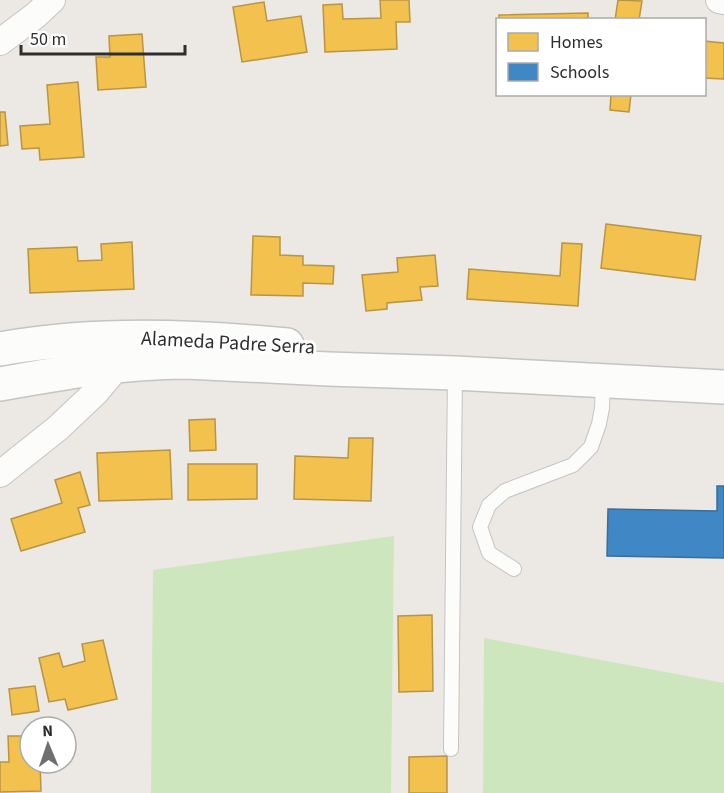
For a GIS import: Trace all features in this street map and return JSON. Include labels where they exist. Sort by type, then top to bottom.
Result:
[{"type":"street","points":[[0,42],[52,0]]},
{"type":"street","points":[[719,0],[724,1]]},
{"type":"street","name":"Alameda Padre Serra","points":[[0,349],[110,337],[203,339],[327,349],[455,373]]},
{"type":"street","name":"Alameda Padre Serra","points":[[0,384],[117,367],[186,362],[724,387]]},
{"type":"street","points":[[0,474],[58,428],[96,392],[117,367]]},
{"type":"lane","points":[[451,749],[455,373]]},
{"type":"lane","points":[[514,569],[489,553],[480,527],[489,505],[505,491],[573,465],[591,447],[602,408],[603,381]]},
{"type":"green space","points":[[394,536],[391,793],[151,793],[153,570]]},
{"type":"green space","points":[[484,638],[724,683],[724,793],[483,793]]},
{"type":"building: Homes","points":[[380,0],[409,0],[410,22],[396,22],[397,49],[325,52],[323,5],[342,4],[343,19],[381,18]]},
{"type":"building: Homes","points":[[618,0],[642,1],[639,18],[615,18]]},
{"type":"building: Homes","points":[[264,2],[267,21],[301,16],[307,52],[242,62],[233,7]]},
{"type":"building: Homes","points":[[588,13],[588,18],[499,18],[499,15]]},
{"type":"building: Homes","points":[[142,34],[146,87],[98,90],[96,57],[110,57],[109,36]]},
{"type":"building: Homes","points":[[706,41],[724,43],[724,79],[706,78]]},
{"type":"building: Homes","points":[[78,82],[84,157],[40,160],[39,148],[22,149],[20,126],[50,124],[47,85]]},
{"type":"building: Homes","points":[[611,96],[631,96],[629,112],[610,110]]},
{"type":"building: Homes","points":[[0,112],[5,112],[8,145],[0,146]]},
{"type":"building: Homes","points":[[606,224],[701,236],[695,280],[601,268]]},
{"type":"building: Homes","points":[[253,236],[280,237],[280,255],[303,256],[303,265],[334,266],[333,284],[303,283],[303,296],[251,295]]},
{"type":"building: Homes","points":[[132,242],[134,289],[30,293],[28,249],[77,247],[78,261],[102,260],[101,244]]},
{"type":"building: Homes","points":[[562,243],[582,244],[578,306],[467,299],[469,269],[560,276]]},
{"type":"building: Homes","points":[[435,255],[438,286],[420,287],[422,300],[387,303],[387,309],[366,311],[362,275],[398,272],[397,258]]},
{"type":"building: Homes","points":[[215,419],[216,450],[190,451],[189,420]]},
{"type":"building: Homes","points":[[349,438],[373,438],[371,501],[294,499],[295,456],[348,458]]},
{"type":"building: Homes","points":[[170,450],[172,499],[99,501],[97,453]]},
{"type":"building: Homes","points":[[188,464],[257,464],[257,499],[188,500]]},
{"type":"building: Homes","points":[[80,472],[90,505],[78,508],[85,532],[21,551],[11,519],[62,503],[55,480]]},
{"type":"building: Homes","points":[[432,615],[433,691],[399,692],[398,616]]},
{"type":"building: Homes","points":[[103,640],[117,699],[68,710],[65,699],[49,702],[39,658],[59,653],[63,667],[85,661],[82,644]]},
{"type":"building: Homes","points":[[35,686],[39,711],[12,715],[9,689]]},
{"type":"building: Homes","points":[[8,736],[18,736],[18,775],[40,775],[41,791],[0,792],[0,762],[9,762]]},
{"type":"building: Homes","points":[[447,756],[447,793],[409,793],[409,757]]},
{"type":"building: Schools","points":[[717,486],[724,486],[724,558],[607,556],[608,509],[717,511]]}]
